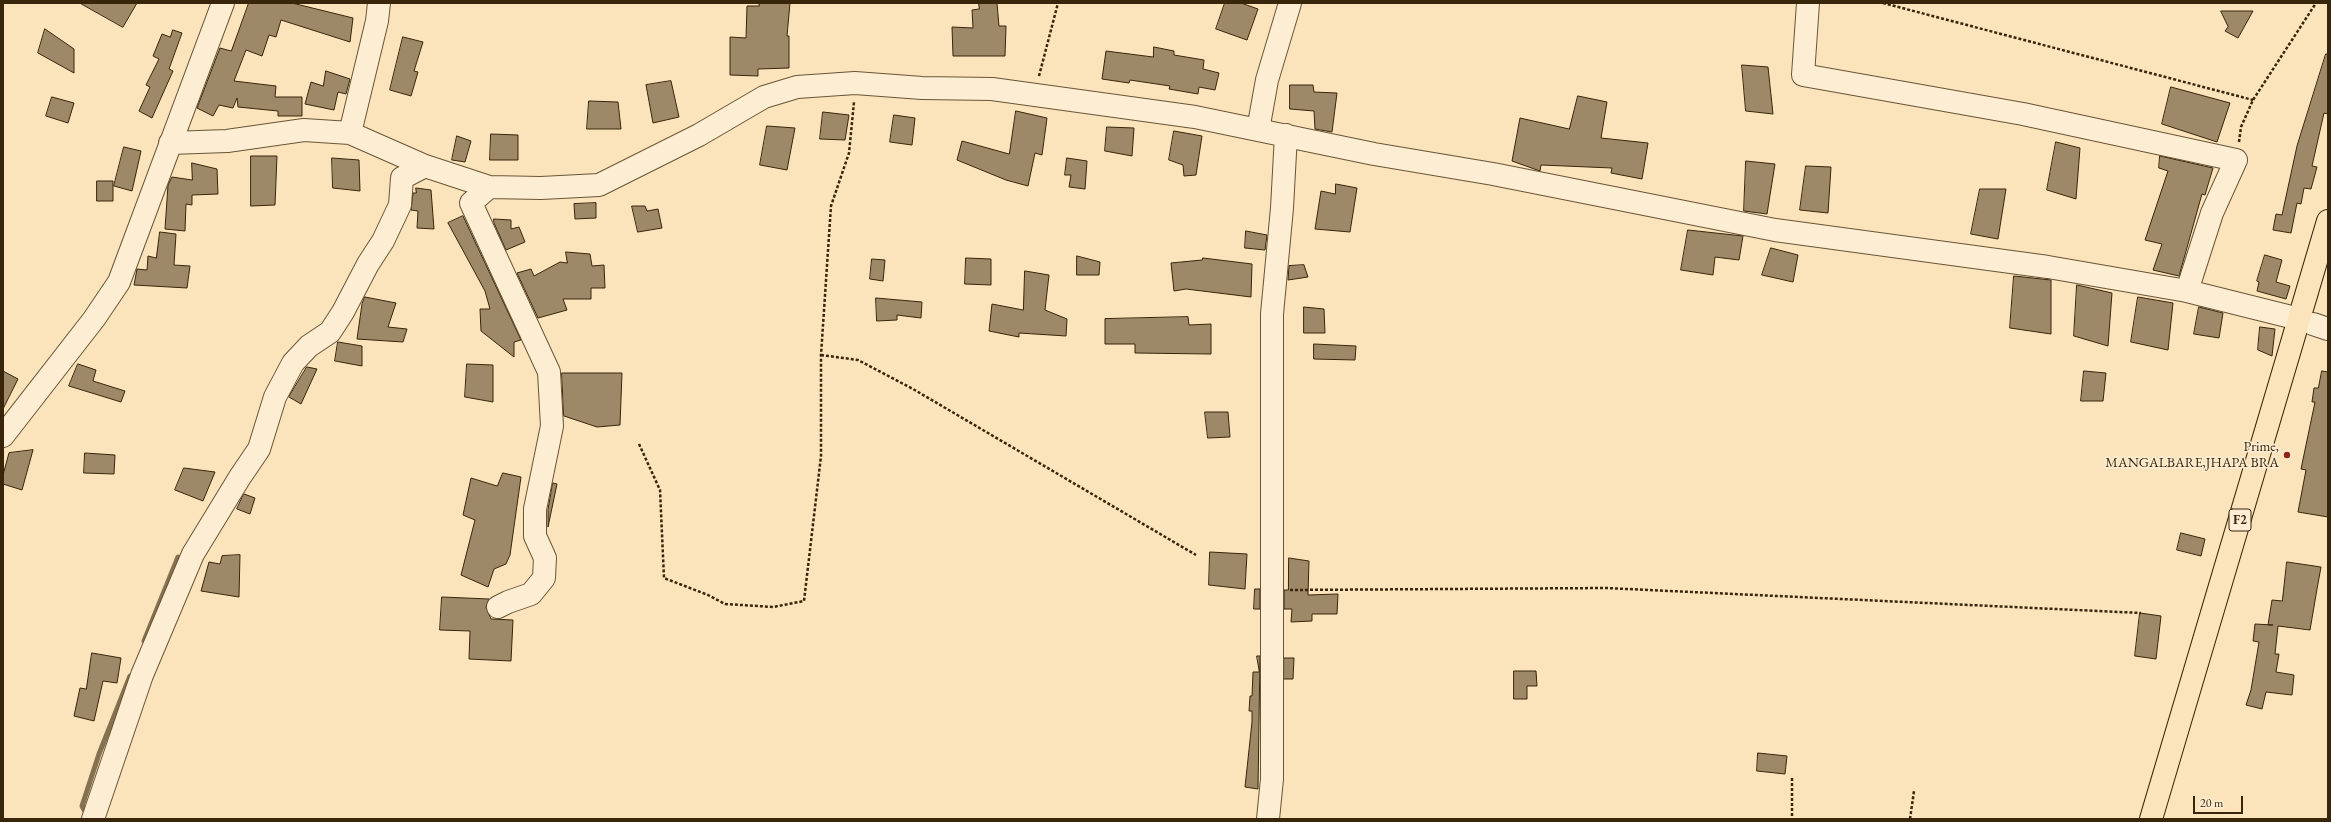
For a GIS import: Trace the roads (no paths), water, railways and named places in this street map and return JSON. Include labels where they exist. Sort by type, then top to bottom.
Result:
[{"type":"main road","name":"F2","points":[[2151,819],[2313,324],[2328,221]]},
{"type":"main road","name":"F2","points":[[2164,819],[2328,273]]},
{"type":"street","points":[[3,436],[94,319],[119,282],[223,3]]},
{"type":"street","points":[[350,133],[377,21],[379,3]]},
{"type":"street","points":[[1258,130],[1267,80],[1290,3]]},
{"type":"street","points":[[1808,3],[1803,75],[2024,114],[2236,160],[2212,213],[2187,291]]},
{"type":"street","points":[[170,143],[227,141],[304,130],[350,133],[425,166],[490,187],[541,188],[599,185],[699,135],[764,97],[797,87],[855,84],[922,88],[992,89],[1195,117],[1374,154],[1493,174],[1775,230],[2048,267],[2187,291],[2313,324]]},
{"type":"street","points":[[1268,819],[1272,779],[1272,314],[1282,208],[1286,135]]},
{"type":"street","points":[[93,819],[142,675],[193,554],[240,477],[260,449],[275,397],[293,363],[309,346],[330,332],[343,312],[368,264],[383,241],[400,205],[402,178],[425,166]]},
{"type":"street","points":[[490,187],[471,203],[549,372],[552,426],[535,509],[535,536],[545,558],[544,578],[531,594],[508,602],[498,608]]},
{"type":"waterway","points":[[144,641],[178,557]]},
{"type":"waterway","points":[[87,815],[82,806],[99,754],[130,676]]},
{"type":"place","name":"Prime, MANGALBARE,JHAPA BRA","points":[[2287,455]]}]
